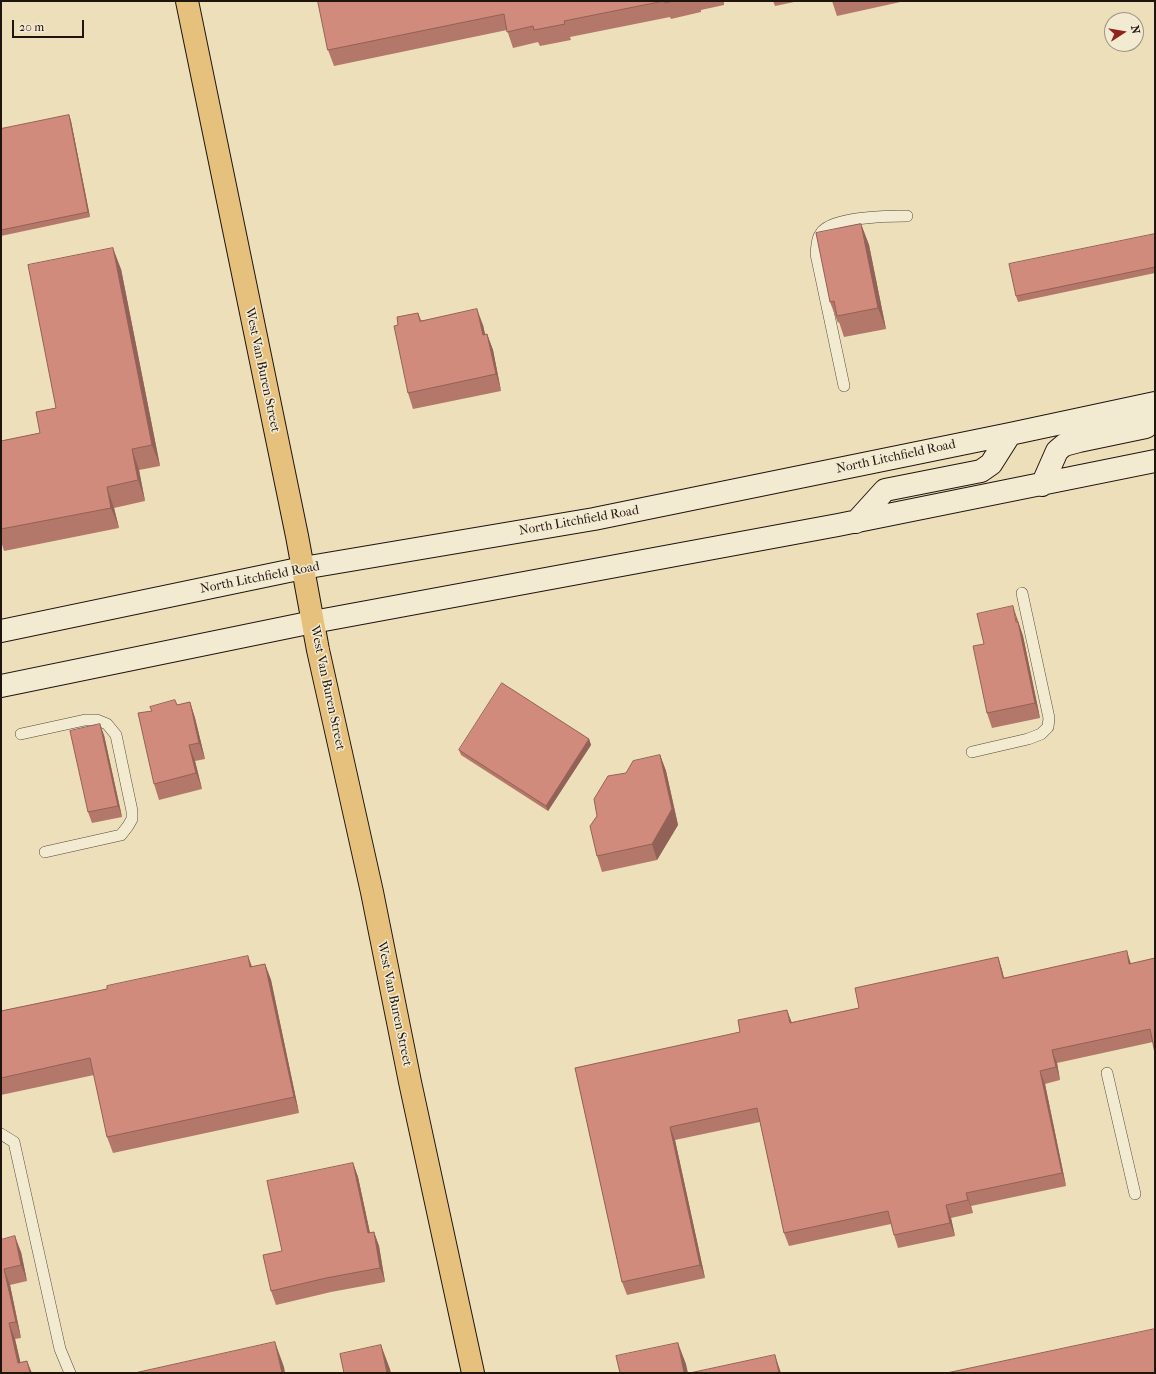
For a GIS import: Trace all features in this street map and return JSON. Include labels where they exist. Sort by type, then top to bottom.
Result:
[{"type":"main road","name":"West Van Buren Street","points":[[186,1],[294,521],[320,661],[372,892],[410,1082],[473,1373]]},
{"type":"main road","name":"North Litchfield Road","points":[[1,631],[303,568],[594,519],[1155,403]]},
{"type":"main road","points":[[1042,485],[1057,452],[1064,445],[1146,427],[1155,416]]},
{"type":"main road","points":[[856,522],[885,490],[981,471],[991,464],[1010,434]]},
{"type":"main road","points":[[1,686],[313,622],[856,522],[1155,461]]},
{"type":"lane","points":[[844,386],[816,254],[817,242],[821,232],[830,225],[864,217],[907,216]]},
{"type":"lane","points":[[972,752],[1028,740],[1041,734],[1048,727],[1049,718],[1022,593]]},
{"type":"lane","points":[[21,734],[85,720],[97,720],[107,724],[116,735],[130,796],[132,820],[121,835],[45,852]]},
{"type":"lane","points":[[1107,1073],[1135,1194]]},
{"type":"lane","points":[[1,1134],[14,1142],[60,1348],[70,1373]]},
{"type":"building","points":[[318,1],[664,1],[564,21],[565,24],[534,30],[533,26],[507,32],[504,14],[328,50]]},
{"type":"building","points":[[69,115],[88,212],[1,230],[1,129]]},
{"type":"building","points":[[861,224],[878,308],[837,316],[834,301],[830,302],[816,233]]},
{"type":"building","points":[[1155,234],[1155,267],[1016,296],[1009,264]]},
{"type":"building","points":[[113,248],[152,445],[132,449],[138,480],[107,487],[111,508],[1,529],[1,441],[40,433],[36,412],[56,408],[28,265]]},
{"type":"building","points":[[477,309],[483,335],[487,334],[496,374],[408,393],[394,326],[398,325],[397,317],[418,313],[420,321]]},
{"type":"building","points":[[1013,606],[1016,622],[1018,622],[1035,703],[987,713],[973,646],[984,644],[977,614]]},
{"type":"building","points":[[502,683],[589,739],[546,806],[459,750]]},
{"type":"building","points":[[175,700],[177,705],[190,702],[199,743],[189,745],[196,773],[154,784],[138,713],[152,711],[150,707]]},
{"type":"building","points":[[100,724],[118,806],[88,812],[70,731]]},
{"type":"building","points":[[660,755],[672,809],[652,844],[597,856],[590,826],[597,816],[594,799],[608,776],[626,773],[633,761]]},
{"type":"building","points":[[1127,951],[1129,964],[1155,958],[1155,1053],[1150,1029],[1052,1050],[1056,1067],[1040,1071],[1062,1173],[966,1193],[968,1200],[946,1205],[950,1223],[894,1235],[888,1211],[784,1233],[757,1108],[670,1127],[700,1265],[622,1282],[575,1068],[740,1032],[738,1020],[787,1010],[790,1023],[859,1008],[855,988],[998,957],[1003,978]]},
{"type":"building","points":[[248,956],[250,967],[265,964],[294,1097],[107,1137],[90,1058],[1,1078],[1,1011],[107,989],[107,986]]},
{"type":"building","points":[[353,1163],[368,1233],[374,1232],[380,1268],[326,1278],[271,1291],[263,1255],[282,1251],[267,1181]]},
{"type":"building","points":[[15,1236],[21,1265],[4,1269],[16,1322],[9,1323],[18,1363],[27,1361],[30,1373],[1,1373],[1,1240]]},
{"type":"building","points":[[1155,1329],[1155,1373],[947,1373]]},
{"type":"building","points":[[275,1342],[282,1373],[135,1373]]},
{"type":"building","points":[[678,1343],[684,1373],[620,1373],[616,1356]]},
{"type":"building","points":[[381,1345],[387,1373],[344,1373],[340,1354]]},
{"type":"building","points":[[775,1355],[779,1373],[690,1373]]}]
